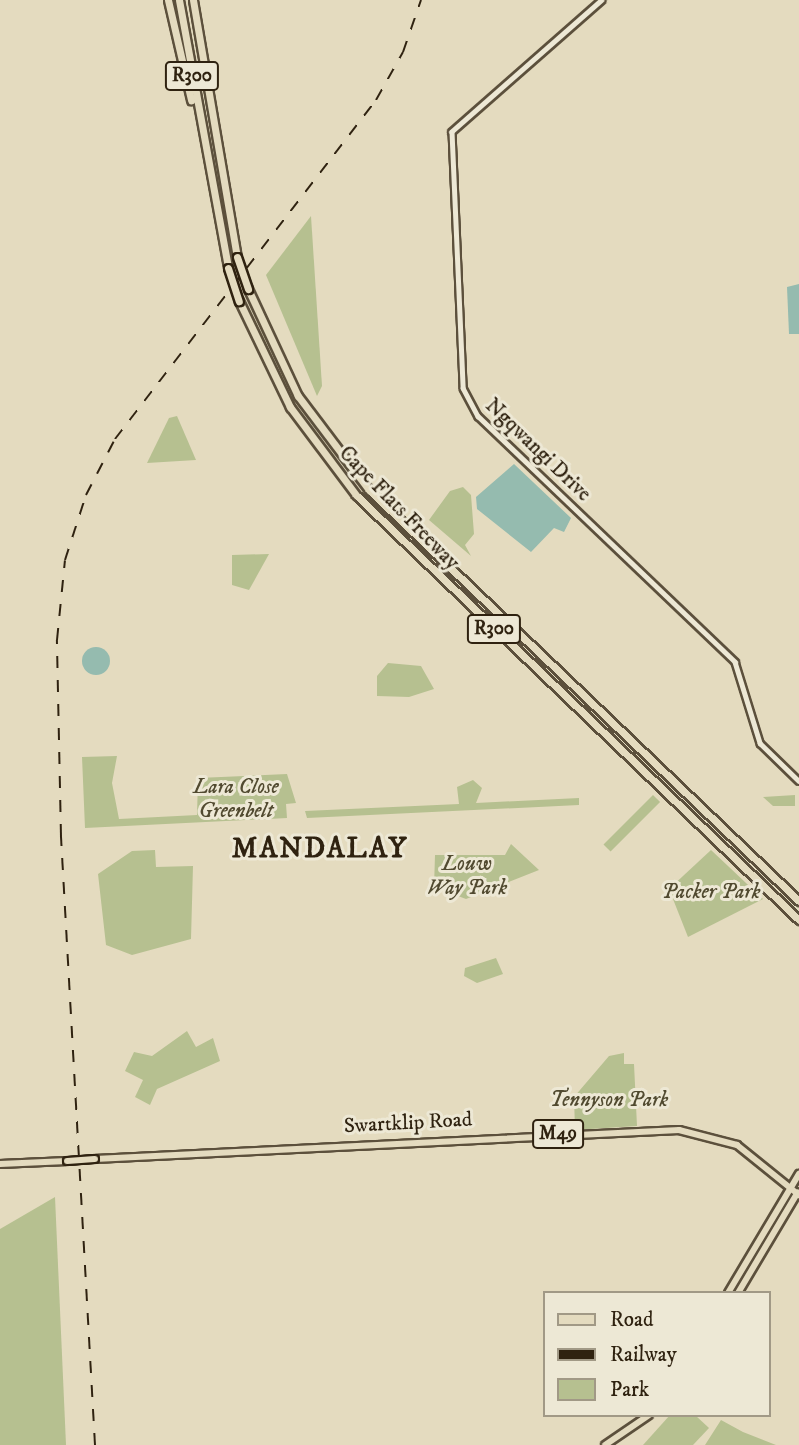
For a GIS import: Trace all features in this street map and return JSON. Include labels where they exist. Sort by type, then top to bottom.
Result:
[{"type":"highway","points":[[168,0],[204,152]]},
{"type":"highway","name":"Cape Flats Freeway","points":[[179,0],[204,152],[228,268],[239,301],[290,407],[356,495],[799,920]]},
{"type":"highway","name":"Cape Flats Freeway","points":[[195,0],[201,51],[237,257],[248,289],[298,396],[369,490],[799,900]]},
{"type":"main road","name":"Swartklip Road","points":[[0,1164],[679,1130],[737,1145],[799,1194]]},
{"type":"main road","points":[[729,1291],[799,1174]]},
{"type":"main road","points":[[739,1291],[799,1194]]},
{"type":"main road","points":[[605,1445],[645,1417]]},
{"type":"street","name":"Ngqwangi Drive","points":[[602,0],[452,132],[464,393],[478,416],[735,662],[760,743],[799,781]]},
{"type":"green space","points":[[311,216],[322,386],[317,396],[266,275]]},
{"type":"green space","points":[[177,416],[196,460],[147,463],[169,418]]},
{"type":"green space","points":[[463,487],[471,495],[474,534],[465,545],[471,556],[429,520],[450,491]]},
{"type":"green space","points":[[269,554],[249,590],[232,585],[232,555]]},
{"type":"green space","points":[[388,663],[421,666],[434,689],[409,697],[377,696],[377,676]]},
{"type":"green space","name":"Lara Close Greenbelt","points":[[117,756],[112,783],[119,819],[197,815],[198,778],[287,774],[296,803],[286,804],[287,818],[85,828],[82,757]]},
{"type":"green space","points":[[473,780],[482,788],[476,803],[579,798],[579,805],[307,818],[305,811],[459,804],[457,787]]},
{"type":"green space","points":[[653,795],[660,802],[611,852],[604,844]]},
{"type":"green space","points":[[795,795],[795,806],[773,806],[763,797]]},
{"type":"green space","name":"Louw Way Park","points":[[511,844],[539,870],[466,899],[434,887],[435,855],[505,855]]},
{"type":"green space","points":[[155,850],[156,867],[193,866],[191,939],[132,955],[106,945],[98,874],[132,851]]},
{"type":"green space","name":"Packer Park","points":[[711,850],[763,899],[688,937],[669,889]]},
{"type":"green space","points":[[496,958],[503,974],[477,983],[464,976],[465,968]]},
{"type":"green space","points":[[187,1031],[196,1047],[213,1038],[220,1061],[157,1089],[150,1105],[135,1097],[143,1080],[125,1071],[134,1052],[152,1056]]},
{"type":"green space","name":"Tennyson Park","points":[[624,1053],[624,1064],[634,1064],[637,1126],[575,1130],[574,1097],[609,1056]]},
{"type":"green space","points":[[55,1197],[66,1445],[0,1445],[0,1229]]},
{"type":"green space","points":[[668,1417],[697,1417],[709,1428],[693,1445],[643,1445]]},
{"type":"green space","points":[[721,1420],[743,1432],[776,1445],[705,1445]]},
{"type":"water","points":[[799,284],[799,334],[789,334],[787,287]]},
{"type":"water","points":[[514,464],[571,518],[564,532],[554,528],[531,552],[477,509],[476,497]]},
{"type":"water","points":[[96,647],[106,651],[110,661],[106,671],[96,675],[86,671],[82,661],[86,651]]},
{"type":"railway","points":[[95,1445],[61,836],[57,640],[65,560],[86,495],[115,439],[376,100],[403,52],[421,0]]},
{"type":"district","name":"MANDALAY","points":[[320,849]]}]
